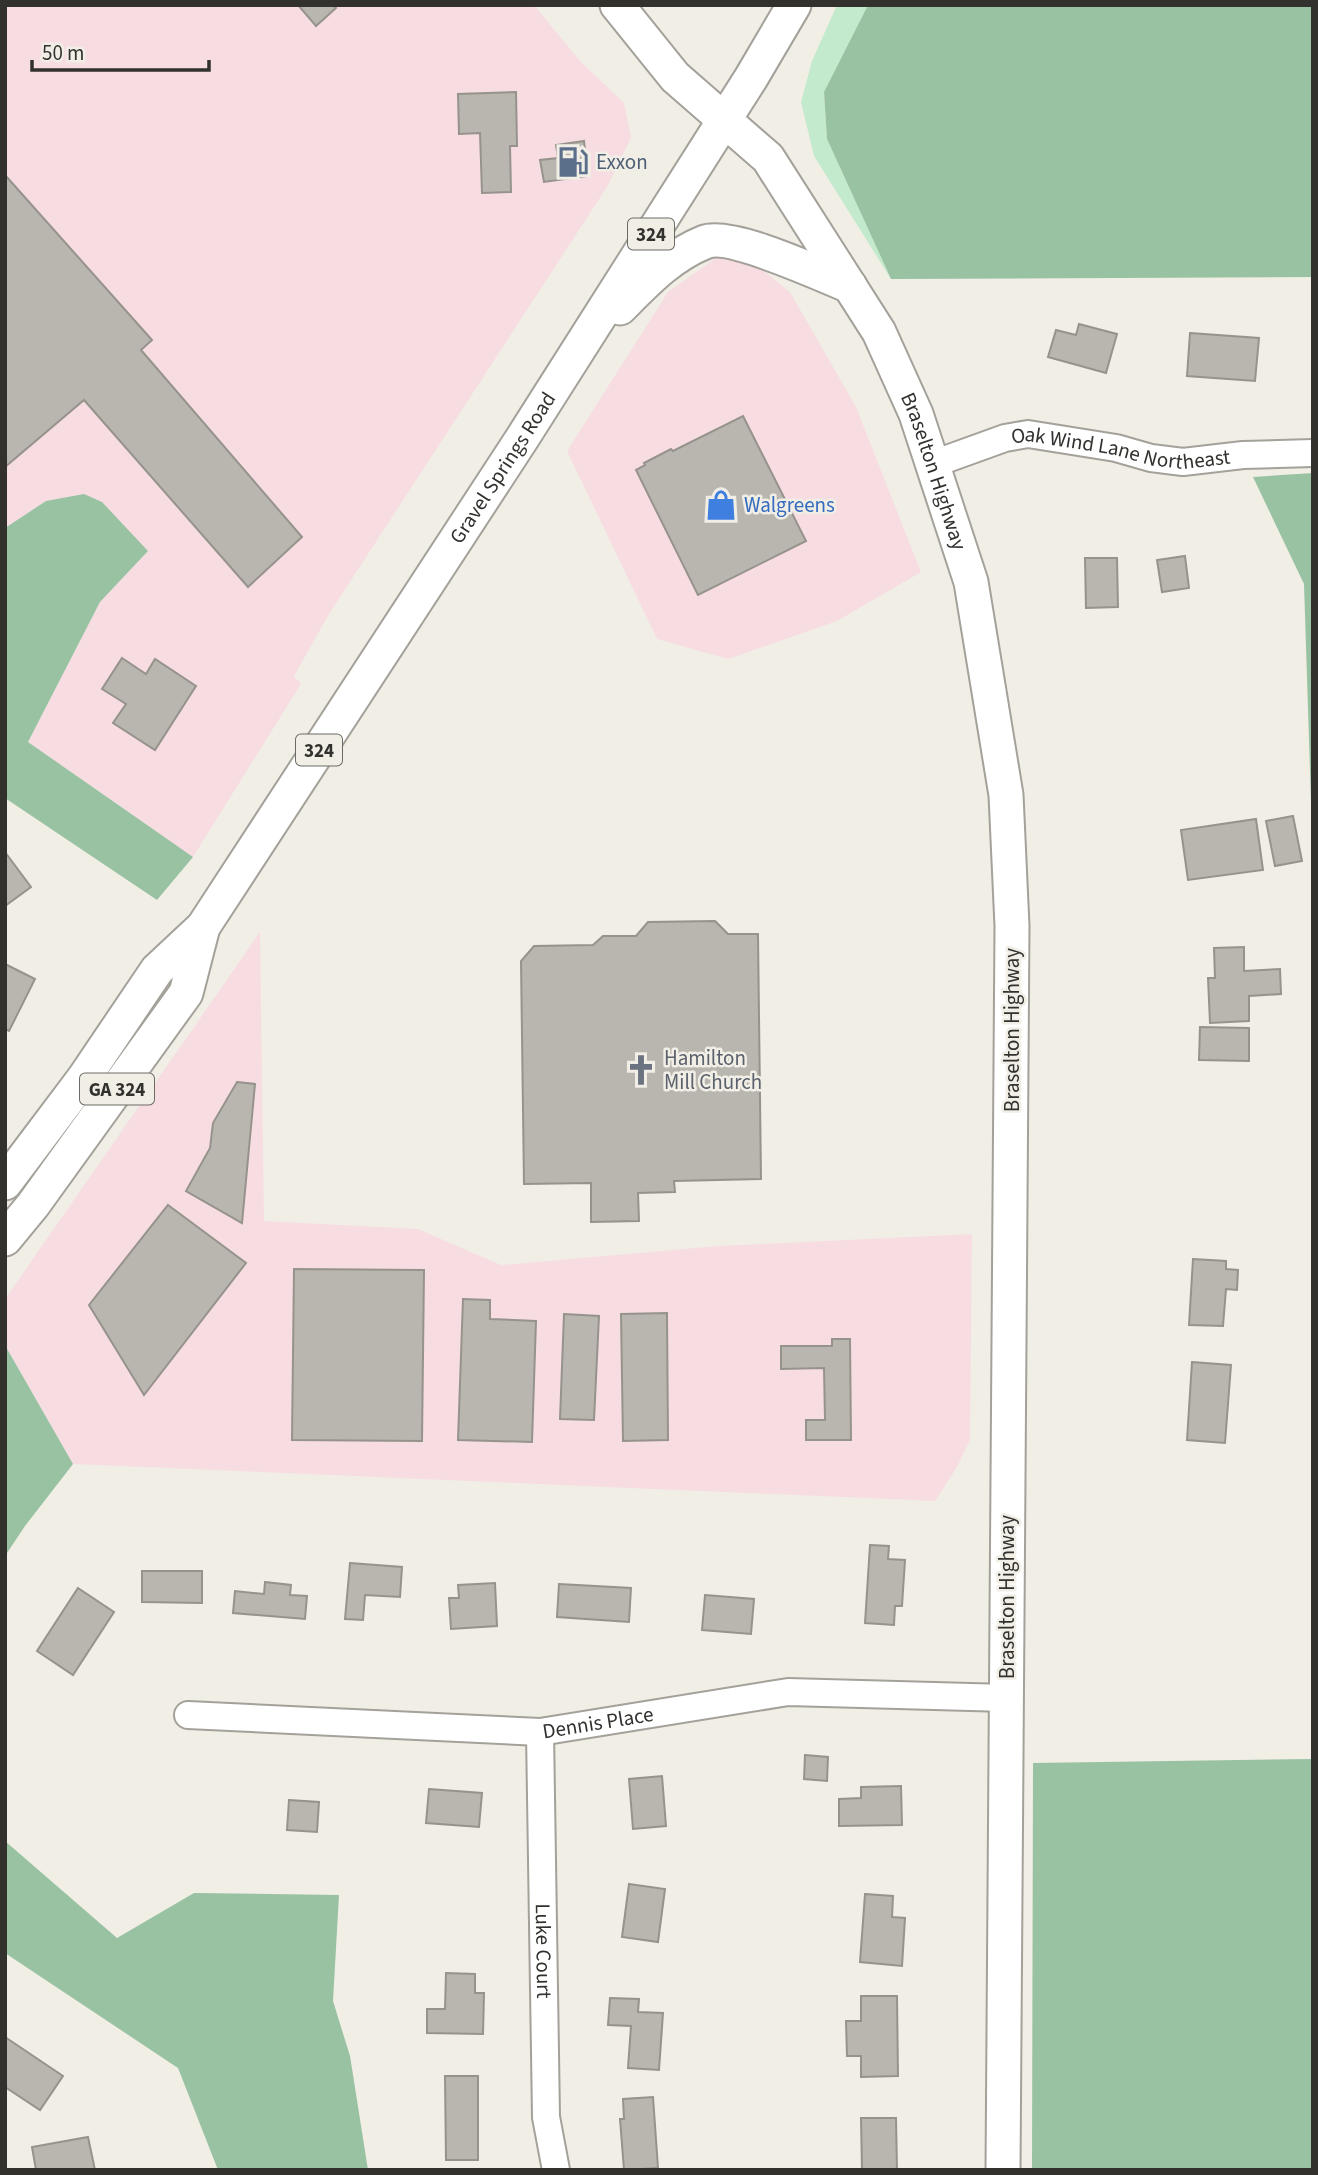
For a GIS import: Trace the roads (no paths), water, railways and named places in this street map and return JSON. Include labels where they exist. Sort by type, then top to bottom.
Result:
[{"type":"main road","name":"Braselton Highway","points":[[617,5],[675,77],[768,158],[879,332],[916,414],[971,582],[1006,795],[1012,926],[1003,2170]]},
{"type":"main road","name":"Gravel Springs Road","points":[[5,1183],[84,1078],[157,970],[203,926],[480,502],[724,120],[794,5]]},
{"type":"main road","points":[[578,349],[664,265],[708,241],[734,243],[784,259],[850,286]]},
{"type":"main road","name":"Gravel Springs Road","points":[[5,1239],[33,1205],[186,993],[203,926]]},
{"type":"street","name":"Oak Wind Lane Northeast","points":[[933,464],[1005,438],[1028,434],[1183,462],[1243,455],[1313,453]]},
{"type":"street","name":"Dennis Place","points":[[187,1715],[540,1732],[788,1692],[1006,1698]]},
{"type":"street","name":"Luke Court","points":[[540,1732],[546,2118],[556,2170]]},
{"type":"place","name":"Exxon","points":[[573,162]]},
{"type":"place","name":"Walgreens","points":[[721,505]]},
{"type":"place","name":"Hamilton Mill Church","points":[[641,1070]]}]
